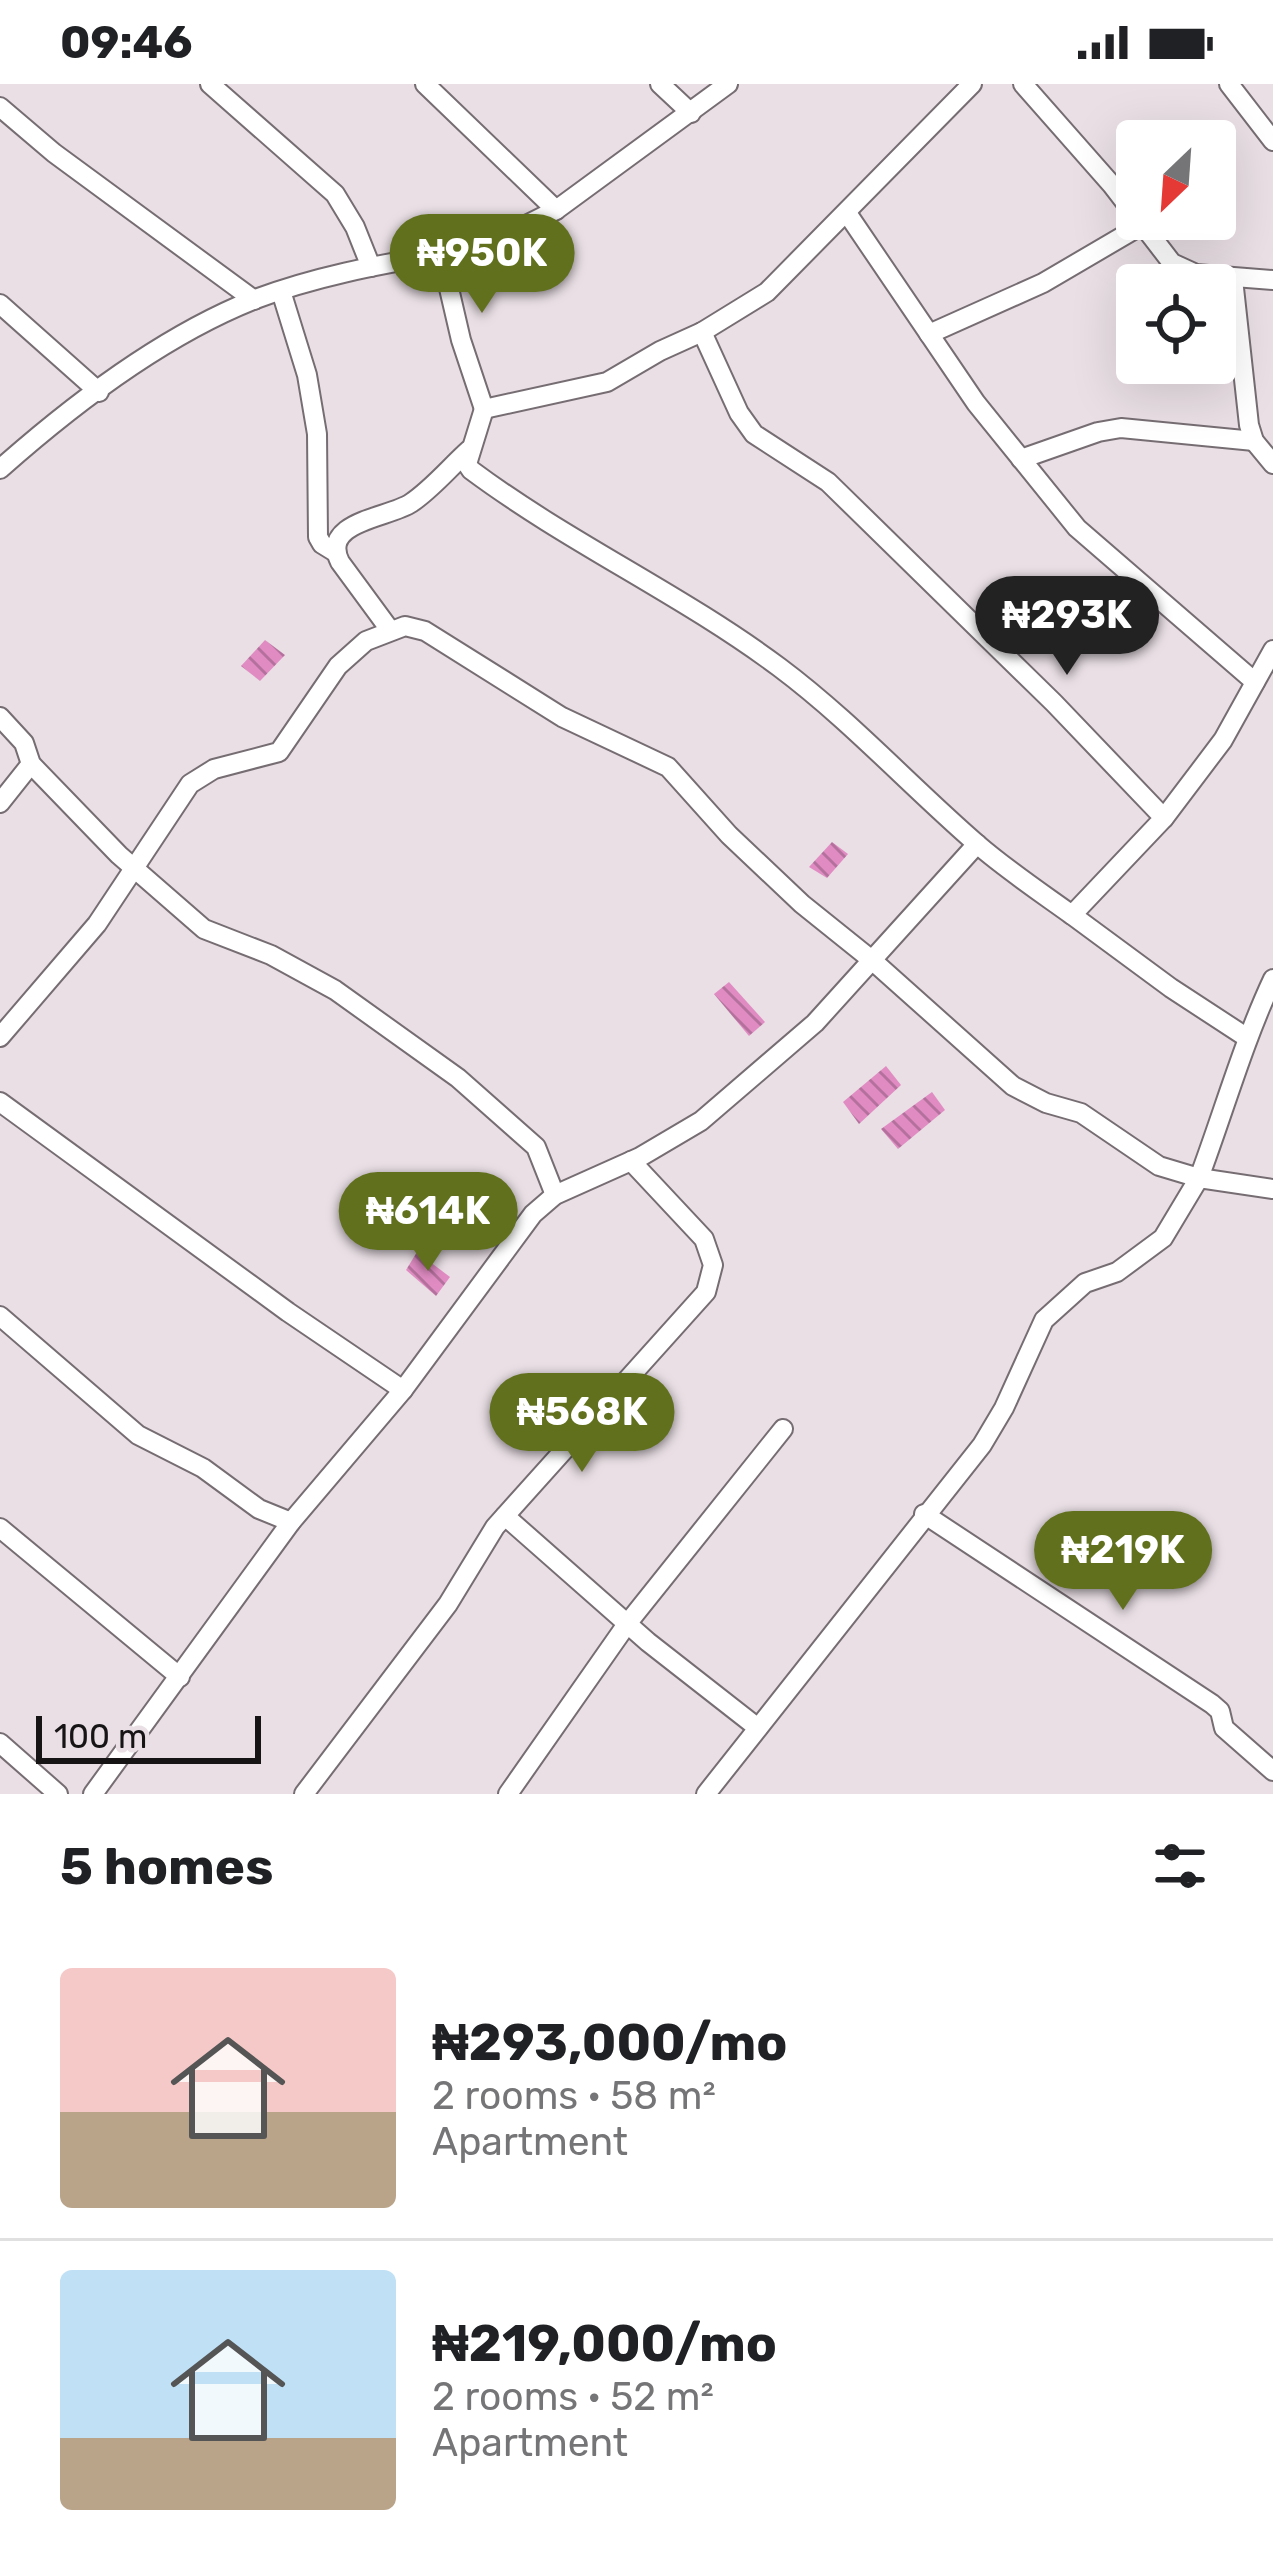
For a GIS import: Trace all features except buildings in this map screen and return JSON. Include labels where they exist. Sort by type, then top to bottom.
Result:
[{"type":"street","points":[[210,84],[335,194],[355,226],[371,267]]},
{"type":"street","points":[[425,84],[556,210]]},
{"type":"street","points":[[660,84],[691,113]]},
{"type":"street","points":[[0,470],[131,367],[254,300],[512,232],[556,210],[728,84]]},
{"type":"street","points":[[484,409],[589,389],[702,332],[767,292],[972,84]]},
{"type":"street","points":[[1023,84],[1116,190]]},
{"type":"street","points":[[1229,84],[1273,141]]},
{"type":"street","points":[[0,107],[54,153],[254,300]]},
{"type":"street","points":[[848,213],[976,403],[1077,528],[1255,682]]},
{"type":"street","points":[[929,334],[1043,283],[1116,240]]},
{"type":"street","points":[[1152,240],[1174,264]]},
{"type":"street","points":[[441,254],[460,340],[484,409],[469,450],[469,467],[510,500],[781,668],[977,844],[1171,988],[1246,1037]]},
{"type":"street","points":[[1236,279],[1273,280]]},
{"type":"street","points":[[281,291],[308,375],[316,434],[318,537],[335,552],[390,630]]},
{"type":"street","points":[[0,304],[99,392]]},
{"type":"street","points":[[1236,306],[1249,425],[1273,464]]},
{"type":"street","points":[[702,332],[739,413],[754,434],[828,482],[1164,818]]},
{"type":"street","points":[[1021,459],[1121,428],[1255,441]]},
{"type":"street","points":[[335,552],[344,532],[410,504],[469,450]]},
{"type":"street","points":[[0,1037],[97,924],[195,780],[214,769],[279,752],[338,666],[367,641],[390,630],[416,627],[562,717],[668,767],[802,904],[1013,1086],[1046,1103],[1081,1113],[1159,1166],[1199,1178],[1273,1189]]},
{"type":"street","points":[[1072,915],[1164,818],[1223,740],[1273,650]]},
{"type":"street","points":[[0,717],[24,743],[32,764],[134,868],[204,929],[271,955],[317,980],[458,1078],[536,1148],[555,1195]]},
{"type":"street","points":[[0,802],[32,764]]},
{"type":"street","points":[[93,1794],[291,1522],[403,1390],[518,1230],[555,1195],[631,1161],[701,1120],[815,1023],[977,844]]},
{"type":"street","points":[[706,1794],[982,1445],[1044,1319],[1085,1282],[1117,1272],[1163,1238],[1199,1178],[1232,1093],[1246,1037],[1273,979]]},
{"type":"street","points":[[0,1102],[287,1312],[403,1390]]},
{"type":"street","points":[[304,1794],[448,1604],[505,1516],[706,1292],[713,1264],[704,1239],[631,1161]]},
{"type":"street","points":[[0,1316],[138,1436],[203,1468],[259,1509],[291,1522]]},
{"type":"street","points":[[508,1794],[627,1624],[783,1429]]},
{"type":"street","points":[[924,1514],[1213,1704],[1224,1728],[1273,1772]]},
{"type":"street","points":[[505,1516],[627,1624],[758,1728]]},
{"type":"street","points":[[0,1528],[181,1677]]},
{"type":"street","points":[[0,1743],[58,1794]]}]
